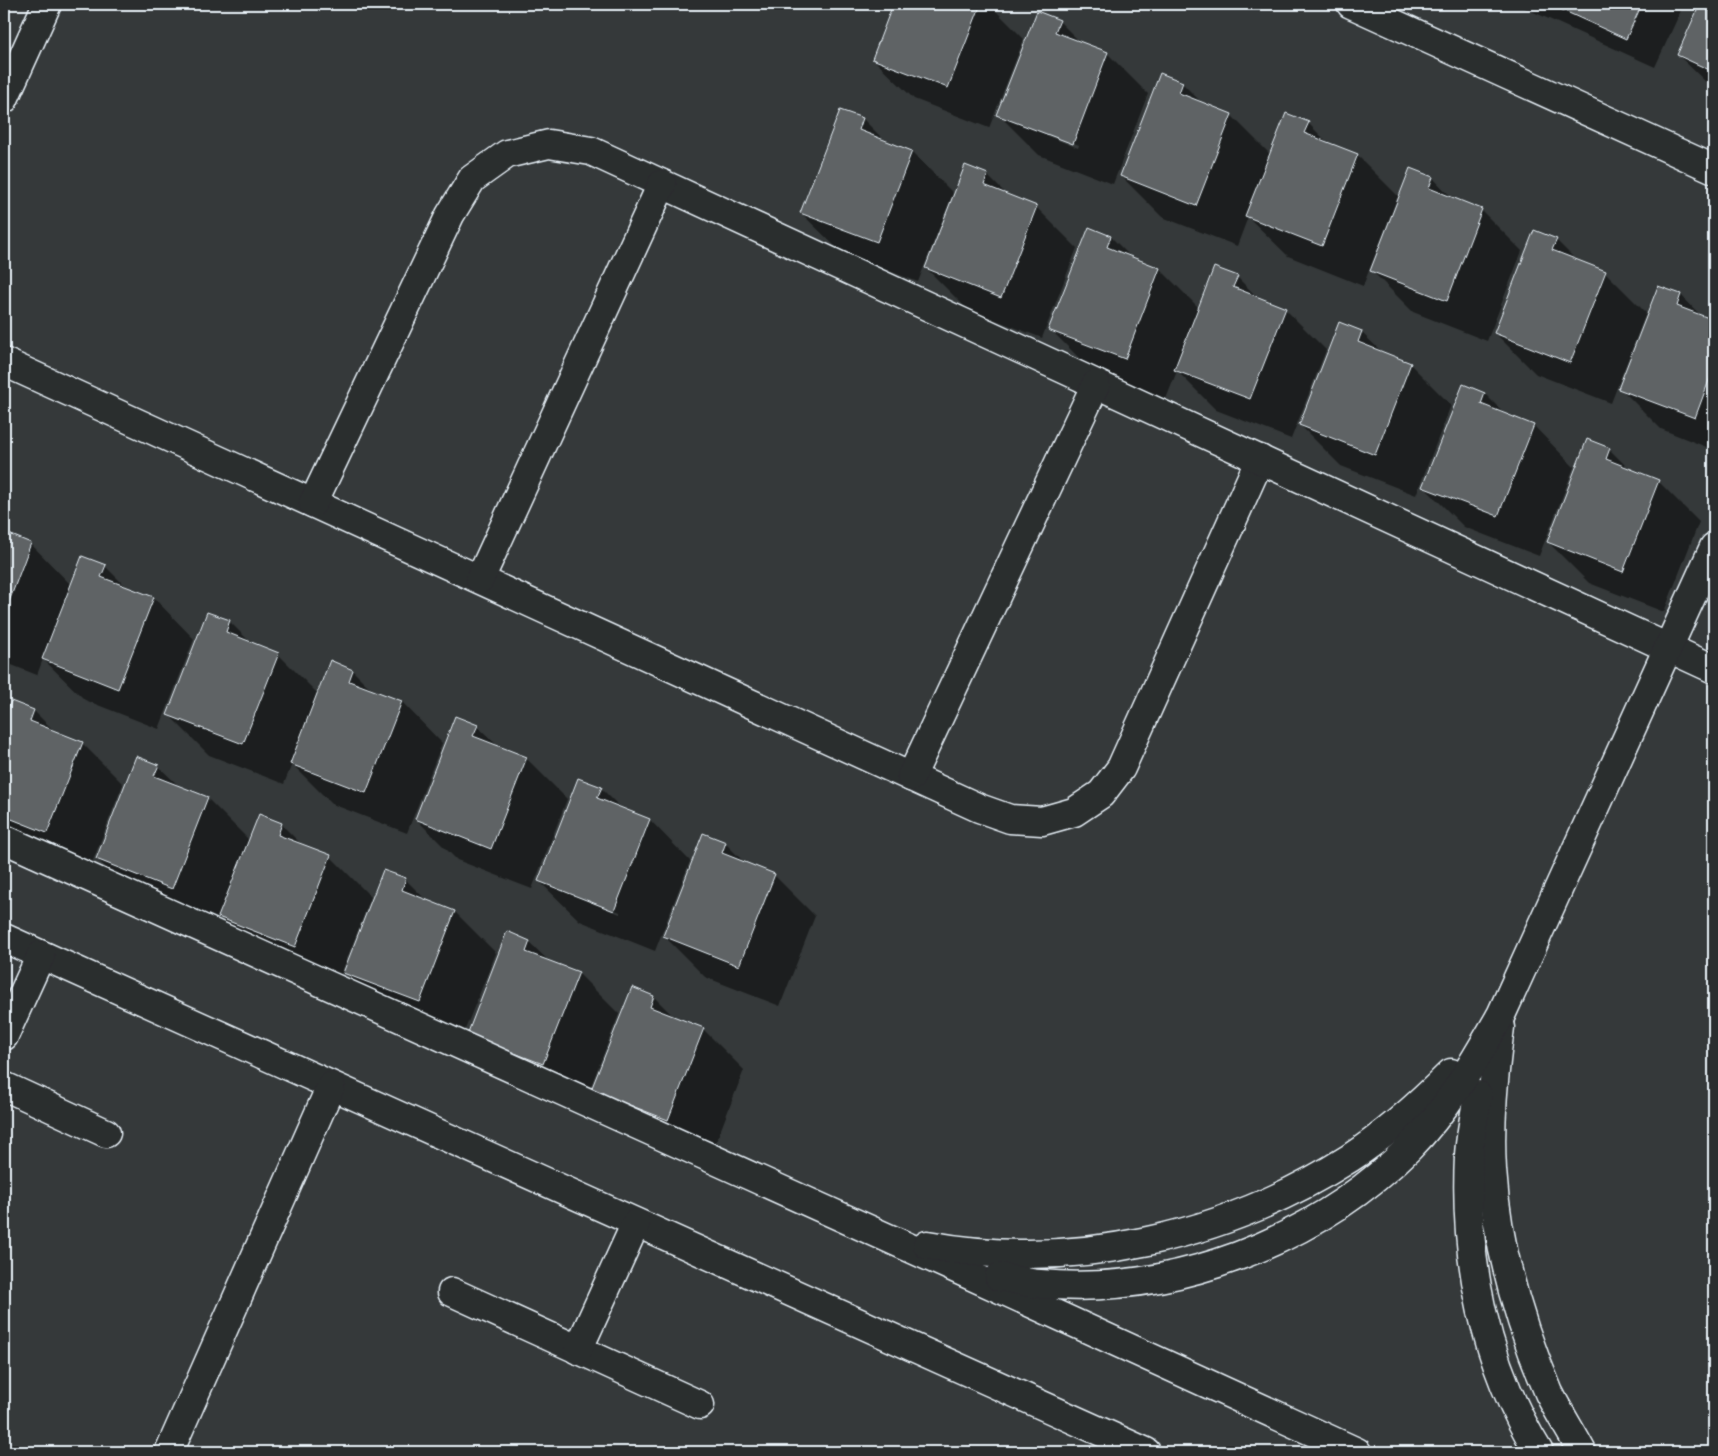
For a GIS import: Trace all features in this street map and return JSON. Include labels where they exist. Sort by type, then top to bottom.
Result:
[{"type":"street","points":[[4,99],[47,4]]},
{"type":"street","points":[[1351,4],[1380,10],[1714,169]]},
{"type":"street","points":[[313,503],[450,215],[472,179],[507,154],[549,144],[591,151],[1714,669]]},
{"type":"street","points":[[480,580],[662,184]]},
{"type":"street","points":[[4,362],[979,808],[1010,819],[1042,820],[1074,812],[1101,794],[1120,768],[1260,460]]},
{"type":"street","points":[[912,777],[1096,384]]},
{"type":"street","points":[[961,1270],[1040,1284],[1121,1284],[1201,1269],[1276,1241],[1347,1200],[1409,1148],[1461,1085],[1501,1015],[1714,547]]},
{"type":"street","points":[[4,839],[961,1270],[1357,1452]]},
{"type":"street","points":[[4,938],[1146,1452]]},
{"type":"street","points":[[4,1036],[41,955]]},
{"type":"street","points":[[888,1238],[956,1250],[1034,1254],[1093,1251],[1161,1239],[1228,1219],[1300,1187],[1351,1158],[1407,1116],[1457,1068],[1501,1015]]},
{"type":"street","points":[[1501,1015],[1480,1083],[1469,1154],[1468,1225],[1477,1296],[1497,1365],[1526,1430],[1539,1452]]},
{"type":"street","points":[[1501,1015],[1492,1092],[1492,1170],[1502,1247],[1522,1322],[1550,1394],[1582,1452]]},
{"type":"street","points":[[4,1086],[106,1133]]},
{"type":"street","points":[[169,1452],[331,1086]]},
{"type":"street","points":[[578,1350],[636,1223]]},
{"type":"street","points":[[452,1292],[700,1405]]},
{"type":"building","points":[[893,4],[981,4],[948,88],[872,59]]},
{"type":"building","points":[[1549,4],[1642,4],[1626,39]]},
{"type":"building","points":[[1700,4],[1714,4],[1714,72],[1677,55]]},
{"type":"building","points":[[1037,11],[1060,20],[1055,32],[1108,52],[1073,144],[996,115]]},
{"type":"building","points":[[1160,73],[1183,82],[1179,93],[1232,114],[1196,206],[1120,176]]},
{"type":"building","points":[[840,110],[863,118],[859,130],[912,151],[877,242],[800,213]]},
{"type":"building","points":[[1286,113],[1309,122],[1304,133],[1358,154],[1322,246],[1245,216]]},
{"type":"building","points":[[965,165],[988,174],[984,185],[1037,206],[1001,298],[925,268]]},
{"type":"building","points":[[1410,168],[1433,177],[1429,188],[1482,209],[1447,301],[1370,271]]},
{"type":"building","points":[[1089,227],[1111,236],[1107,247],[1160,268],[1125,359],[1048,330]]},
{"type":"building","points":[[1534,230],[1557,239],[1552,250],[1606,271],[1570,363],[1494,333]]},
{"type":"building","points":[[1214,267],[1238,276],[1233,287],[1286,308],[1250,399],[1174,370]]},
{"type":"building","points":[[1658,286],[1681,294],[1677,306],[1714,320],[1714,367],[1695,418],[1618,389]]},
{"type":"building","points":[[1339,322],[1362,331],[1358,342],[1411,363],[1375,455],[1299,425]]},
{"type":"building","points":[[1463,384],[1485,393],[1481,404],[1534,425],[1498,516],[1422,487]]},
{"type":"building","points":[[1587,439],[1610,448],[1606,459],[1659,480],[1623,572],[1547,542]]},
{"type":"building","points":[[4,532],[31,543],[4,615]]},
{"type":"building","points":[[82,556],[106,565],[101,577],[154,597],[118,689],[42,659]]},
{"type":"building","points":[[207,612],[230,620],[226,632],[279,653],[243,744],[167,715]]},
{"type":"building","points":[[330,660],[353,670],[349,681],[402,701],[366,793],[290,764]]},
{"type":"building","points":[[11,701],[34,710],[30,721],[83,742],[47,833],[4,816],[4,719]]},
{"type":"building","points":[[455,716],[478,725],[473,736],[527,757],[491,849],[415,819]]},
{"type":"building","points":[[136,756],[159,765],[154,776],[208,797],[172,889],[96,859]]},
{"type":"building","points":[[578,778],[602,787],[597,798],[650,819],[614,911],[538,881]]},
{"type":"building","points":[[259,814],[282,823],[278,835],[331,855],[295,947],[218,917]]},
{"type":"building","points":[[703,833],[726,842],[722,853],[775,874],[739,966],[663,936]]},
{"type":"building","points":[[383,870],[406,878],[402,890],[455,911],[420,1002],[343,973]]},
{"type":"building","points":[[507,931],[530,941],[526,952],[579,972],[543,1064],[467,1035]]},
{"type":"building","points":[[632,987],[654,996],[650,1007],[704,1028],[668,1120],[591,1090]]}]
